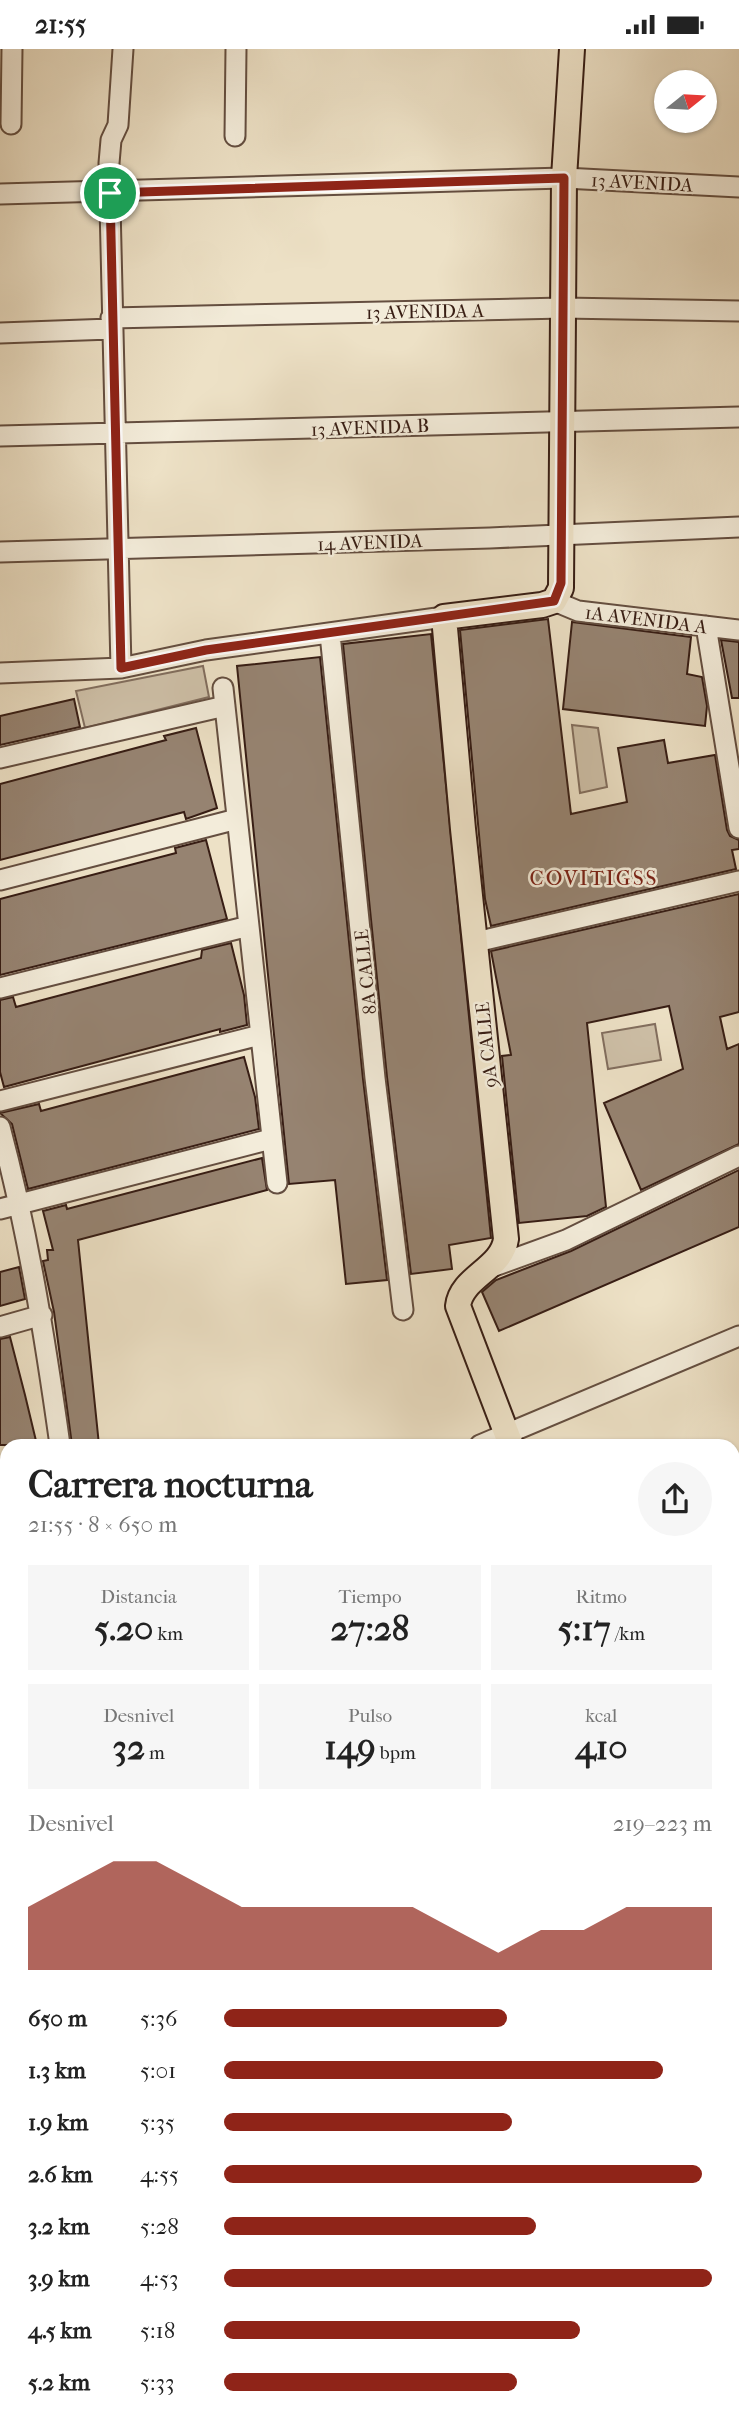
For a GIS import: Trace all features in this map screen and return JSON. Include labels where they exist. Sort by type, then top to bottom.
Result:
[{"type":"main road","name":"1A AVENIDA A","points":[[444,617],[554,601],[561,583],[564,178],[572,49]]},
{"type":"main road","name":"9A CALLE","points":[[444,617],[506,1225],[504,1249],[489,1268],[461,1294],[458,1306],[509,1439]]},
{"type":"street","points":[[11,124],[12,49]]},
{"type":"street","points":[[121,668],[109,163],[111,140],[118,125],[123,49]]},
{"type":"street","points":[[235,135],[236,49]]},
{"type":"street","name":"13 AVENIDA","points":[[0,194],[110,193],[564,178],[739,187]]},
{"type":"street","name":"13 AVENIDA A","points":[[0,333],[111,323],[563,308],[739,311]]},
{"type":"street","name":"13 AVENIDA B","points":[[0,436],[739,417]]},
{"type":"street","name":"14 AVENIDA","points":[[0,552],[490,538],[562,532],[739,527]]},
{"type":"street","name":"1A AVENIDA A","points":[[554,601],[578,611],[739,630]]},
{"type":"street","name":"1A AVENIDA A","points":[[0,673],[121,668],[206,650],[444,617]]},
{"type":"street","points":[[706,626],[739,828]]},
{"type":"street","name":"8A CALLE","points":[[331,634],[375,1078],[403,1310]]},
{"type":"street","points":[[0,758],[224,697],[277,1183]]},
{"type":"street","points":[[0,880],[237,819]]},
{"type":"street","points":[[476,942],[739,881]]},
{"type":"street","points":[[0,988],[249,926]]},
{"type":"street","points":[[0,1101],[260,1035]]},
{"type":"street","points":[[2,1139],[20,1204],[42,1315],[59,1439]]},
{"type":"street","points":[[0,1209],[271,1139]]},
{"type":"street","points":[[489,1268],[566,1240],[739,1156]]},
{"type":"street","points":[[0,1327],[42,1315]]},
{"type":"street","points":[[511,1439],[739,1336]]},
{"type":"shaded area","points":[[203,666],[209,697],[85,728],[76,691]]},
{"type":"shaded area","points":[[572,725],[598,728],[607,787],[580,793]]},
{"type":"shaded area","points":[[655,1024],[661,1060],[608,1069],[602,1033]]},
{"type":"building","points":[[548,619],[571,814],[627,802],[618,748],[664,740],[668,763],[715,755],[727,830],[730,836],[739,840],[739,849],[732,850],[736,869],[491,926],[485,899],[460,630]]},
{"type":"building","points":[[572,622],[691,637],[687,674],[702,677],[707,706],[705,726],[563,709]]},
{"type":"building","points":[[431,634],[491,1238],[449,1245],[452,1269],[411,1274],[387,1077],[343,644]]},
{"type":"building","points":[[721,640],[739,642],[739,698],[732,698]]},
{"type":"building","points":[[320,657],[363,1079],[387,1280],[346,1284],[335,1180],[289,1184],[237,666]]},
{"type":"building","points":[[74,699],[80,727],[0,745],[0,716]]},
{"type":"building","points":[[196,728],[217,808],[186,819],[184,812],[0,860],[0,784],[166,740],[164,736]]},
{"type":"building","points":[[206,840],[227,919],[0,975],[0,899],[176,853],[175,848]]},
{"type":"building","points":[[739,894],[739,1012],[720,1017],[727,1049],[739,1044],[739,1144],[641,1190],[604,1103],[683,1069],[669,1006],[587,1023],[606,1207],[587,1216],[519,1223],[502,1056],[511,1055],[491,951]]},
{"type":"building","points":[[231,943],[244,995],[247,1025],[220,1032],[220,1029],[4,1087],[0,1072],[0,1000],[13,997],[16,1007],[201,958],[202,950]]},
{"type":"building","points":[[244,1057],[255,1097],[259,1129],[28,1189],[12,1124],[0,1113],[39,1104],[41,1111]]},
{"type":"building","points":[[262,1158],[267,1190],[78,1240],[98,1439],[71,1439],[54,1312],[43,1261],[48,1260],[47,1250],[53,1250],[43,1211],[66,1205],[67,1209]]},
{"type":"building","points":[[739,1170],[739,1227],[499,1331],[482,1292],[496,1280],[571,1251]]},
{"type":"building","points":[[19,1267],[25,1299],[0,1306],[0,1272]]},
{"type":"building","points":[[10,1337],[36,1439],[0,1439],[0,1339]]},
{"type":"district","name":"COVITIGSS","points":[[594,878]]},
{"type":"route","points":[[564,178],[561,588],[554,601],[536,606],[206,650],[121,668],[111,328],[110,193],[564,178]]}]
